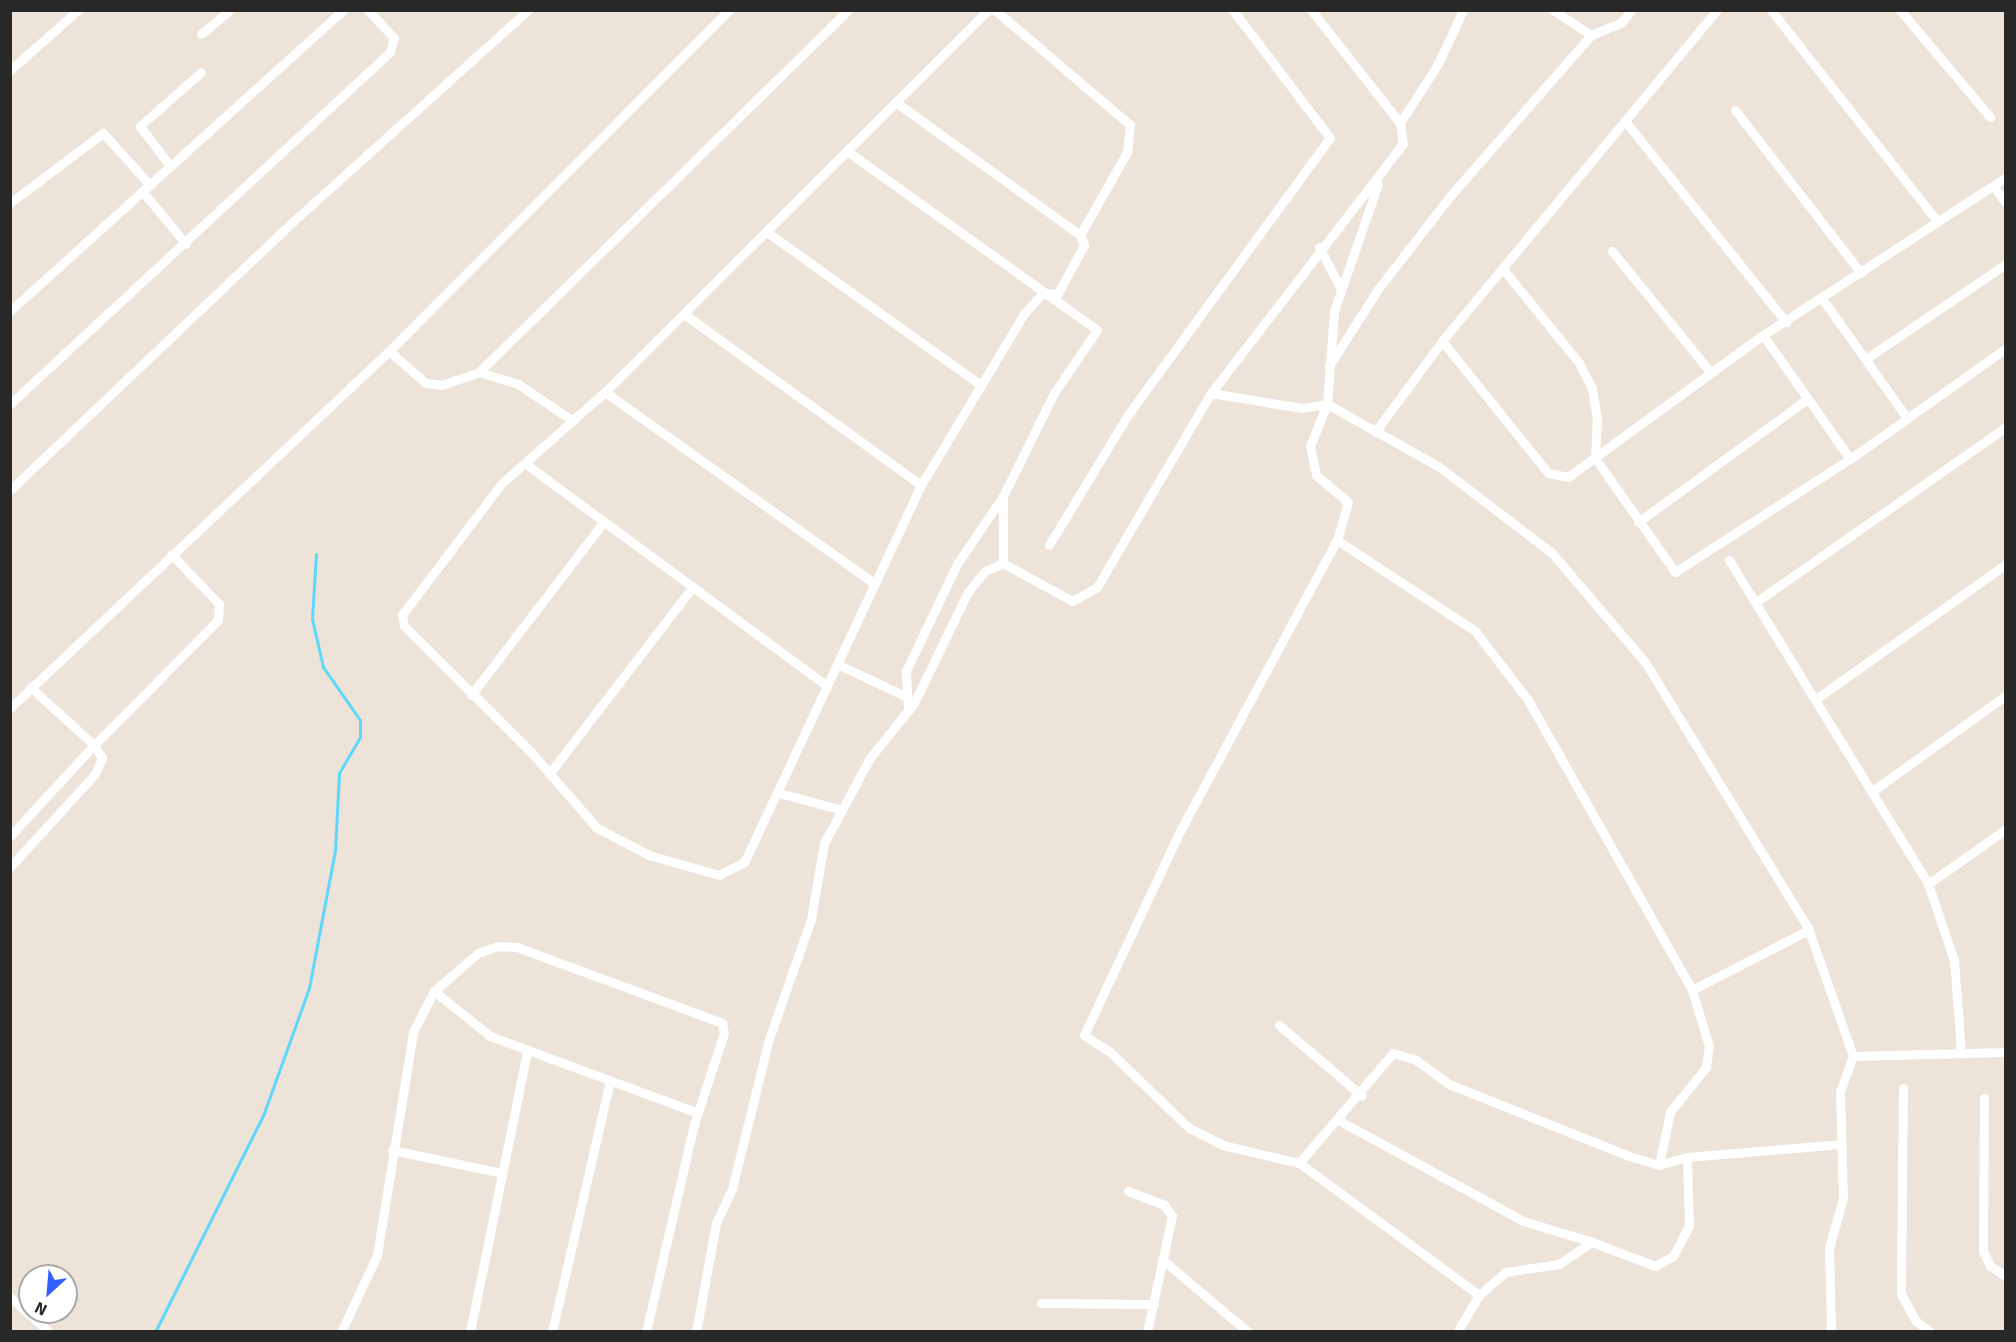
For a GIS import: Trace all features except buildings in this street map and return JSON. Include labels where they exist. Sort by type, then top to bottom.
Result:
[{"type":"street","points":[[10,70],[78,10]]},
{"type":"street","points":[[201,34],[230,10]]},
{"type":"street","points":[[10,311],[343,10]]},
{"type":"street","points":[[10,404],[186,244],[390,52],[394,38],[368,10]]},
{"type":"street","points":[[10,490],[298,217],[528,10]]},
{"type":"street","points":[[10,708],[389,351],[729,10]]},
{"type":"street","points":[[389,351],[426,383],[442,385],[479,372],[848,10]]},
{"type":"street","points":[[988,10],[605,392],[502,483],[402,615],[404,626],[549,774],[597,828],[621,844],[719,875],[744,862],[779,793],[872,582],[921,485],[981,385],[1042,294]]},
{"type":"street","points":[[995,10],[1130,124],[1127,152],[1080,235]]},
{"type":"street","points":[[1049,545],[1127,416],[1330,138],[1233,10]]},
{"type":"street","points":[[1003,563],[1059,598],[1086,597],[1120,550],[1137,512],[1211,393],[1319,247],[1380,179],[1403,144],[1400,123],[1311,10]]},
{"type":"street","points":[[1400,123],[1438,64],[1463,10]]},
{"type":"street","points":[[1552,10],[1591,35]]},
{"type":"street","points":[[1328,368],[1378,289],[1451,195],[1591,35],[1621,23],[1631,10]]},
{"type":"street","points":[[1375,432],[1442,341],[1717,10]]},
{"type":"street","points":[[1771,10],[1936,220]]},
{"type":"street","points":[[1900,10],[1990,117]]},
{"type":"street","points":[[170,166],[140,126],[201,72]]},
{"type":"street","points":[[897,103],[1080,235],[1084,245],[1058,293],[1042,294]]},
{"type":"street","points":[[1735,110],[1861,273]]},
{"type":"street","points":[[1625,121],[1786,322]]},
{"type":"street","points":[[10,203],[94,136],[104,134],[186,244]]},
{"type":"street","points":[[847,151],[1042,294],[1097,330],[1054,393],[1004,496],[957,564],[914,650],[903,695],[908,711]]},
{"type":"street","points":[[1442,341],[1548,473],[1568,477],[1763,335],[1861,273],[1936,220],[2006,177]]},
{"type":"street","points":[[1380,179],[1341,290],[1328,368],[1327,404],[1310,446],[1316,475],[1348,502],[1337,540],[1179,833],[1084,1035],[1110,1052],[1189,1128],[1222,1144],[1299,1163],[1479,1295]]},
{"type":"street","points":[[1993,186],[2006,203]]},
{"type":"street","points":[[767,232],[981,385]]},
{"type":"street","points":[[1319,247],[1341,290]]},
{"type":"street","points":[[1612,251],[1712,373]]},
{"type":"street","points":[[1867,358],[2006,264]]},
{"type":"street","points":[[1503,270],[1580,363],[1592,388],[1595,458],[1669,569],[1681,572],[1850,459],[2006,348]]},
{"type":"street","points":[[1821,297],[1867,358],[1907,418]]},
{"type":"street","points":[[684,314],[921,485]]},
{"type":"street","points":[[1763,335],[1850,459]]},
{"type":"street","points":[[479,372],[518,384],[573,421]]},
{"type":"street","points":[[605,392],[872,582]]},
{"type":"street","points":[[1211,393],[1302,408],[1327,404],[1438,466],[1521,525],[1579,581],[1644,662],[1808,930],[1853,1056],[1840,1091],[1843,1198],[1829,1248],[1832,1332]]},
{"type":"street","points":[[1638,522],[1807,399]]},
{"type":"street","points":[[1756,602],[2006,427]]},
{"type":"street","points":[[526,464],[690,590],[827,686]]},
{"type":"street","points":[[1003,563],[1004,496]]},
{"type":"street","points":[[471,695],[603,523]]},
{"type":"street","points":[[1337,540],[1482,640],[1528,700],[1692,990],[1709,1046],[1706,1067],[1670,1112],[1659,1165]]},
{"type":"street","points":[[10,836],[222,612],[171,554]]},
{"type":"street","points":[[1730,560],[1874,790],[1928,884],[1954,960],[1961,1051]]},
{"type":"street","points":[[696,1332],[716,1223],[732,1190],[768,1042],[811,920],[825,843],[879,744],[908,711],[968,592],[985,571],[1003,563]]},
{"type":"street","points":[[1816,699],[2006,564]]},
{"type":"street","points":[[549,774],[690,590]]},
{"type":"street","points":[[837,664],[903,695]]},
{"type":"street","points":[[10,867],[95,774],[102,758],[94,745],[30,687]]},
{"type":"street","points":[[1874,790],[2006,695]]},
{"type":"street","points":[[779,793],[842,810]]},
{"type":"street","points":[[1928,884],[2006,829]]},
{"type":"street","points":[[1692,990],[1808,930]]},
{"type":"street","points":[[343,1331],[377,1255],[406,1052],[434,991],[478,953],[517,947],[712,1017],[722,1023],[724,1033],[698,1113],[646,1332]]},
{"type":"street","points":[[434,991],[490,1036],[527,1052],[698,1113]]},
{"type":"street","points":[[1279,1025],[1362,1096]]},
{"type":"street","points":[[1853,1056],[1961,1051],[2006,1052]]},
{"type":"street","points":[[470,1332],[527,1052]]},
{"type":"street","points":[[1299,1163],[1362,1096],[1393,1053],[1416,1060],[1449,1084],[1659,1165],[1687,1156],[1840,1144]]},
{"type":"street","points":[[552,1332],[610,1081]]},
{"type":"street","points":[[1904,1088],[1900,1294],[1916,1321],[1930,1332]]},
{"type":"street","points":[[1984,1098],[1983,1251],[1990,1266],[2006,1276]]},
{"type":"street","points":[[1338,1120],[1523,1221],[1592,1242],[1655,1266],[1673,1256],[1689,1226],[1687,1156]]},
{"type":"street","points":[[392,1150],[502,1173]]},
{"type":"street","points":[[1128,1191],[1164,1205],[1173,1215],[1147,1332]]},
{"type":"street","points":[[1457,1332],[1479,1295],[1505,1272],[1559,1264],[1592,1242]]},
{"type":"street","points":[[1164,1261],[1248,1332]]},
{"type":"street","points":[[10,1297],[49,1332]]},
{"type":"street","points":[[1041,1303],[1154,1304]]},
{"type":"waterway","points":[[155,1332],[264,1113],[309,988],[335,850],[339,773],[360,737],[360,720],[323,667],[312,619],[316,554]]}]
